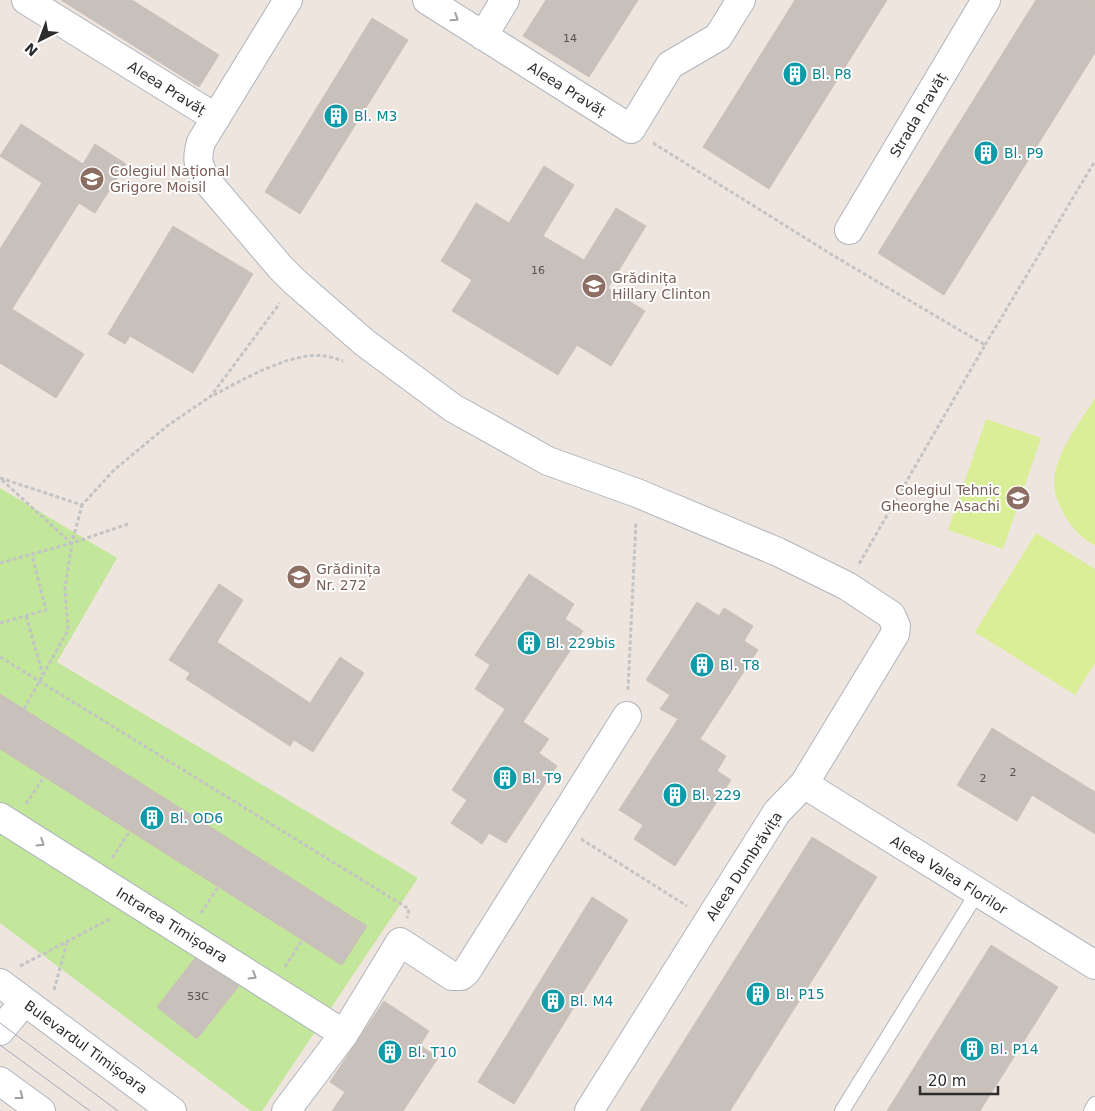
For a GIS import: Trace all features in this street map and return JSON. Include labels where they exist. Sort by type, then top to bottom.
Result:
[{"type":"street","name":"Aleea Pravăț","points":[[26,0],[216,118],[281,3]]},
{"type":"street","name":"Aleea Pravăț","points":[[427,0],[631,129]]},
{"type":"street","points":[[483,36],[505,0]]},
{"type":"street","points":[[631,129],[670,65],[718,37],[741,0]]},
{"type":"street","name":"Strada Pravăț","points":[[849,230],[986,0]]},
{"type":"street","name":"Aleea Dumbrăvița","points":[[216,118],[201,142],[198,153],[198,164],[206,180],[280,267],[365,343],[453,408],[548,461],[637,493],[778,552],[847,586],[891,615],[896,626],[895,634],[804,784],[777,812],[589,1111]]},
{"type":"street","points":[[286,1111],[344,1034],[400,942],[452,976],[461,976],[466,972],[627,716]]},
{"type":"street","name":"Aleea Valea Florilor","points":[[804,784],[1095,965]]},
{"type":"street","name":"Intrarea Timișoara","points":[[0,817],[344,1034]]},
{"type":"street","name":"Bulevardul Timișoara","points":[[8,976],[24,1002],[172,1111]]},
{"type":"street","points":[[0,1031],[24,1002]]},
{"type":"street","points":[[0,1081],[41,1111]]},
{"type":"lane","points":[[842,1111],[977,893]]},
{"type":"lane","points":[[1091,1111],[1095,1104]]},
{"type":"path","points":[[631,129],[834,256],[985,346]]},
{"type":"path","points":[[847,586],[985,346],[1095,161]]},
{"type":"path","points":[[211,396],[295,282]]},
{"type":"path","points":[[24,709],[68,630],[65,588],[72,543],[82,505],[114,470],[167,426],[211,396],[254,373],[302,356],[324,356],[345,361]]},
{"type":"path","points":[[0,478],[82,505]]},
{"type":"path","points":[[0,478],[72,543]]},
{"type":"path","points":[[627,716],[637,493]]},
{"type":"path","points":[[0,563],[72,543],[128,524]]},
{"type":"path","points":[[0,623],[46,610],[32,555]]},
{"type":"path","points":[[26,616],[43,675]]},
{"type":"path","points":[[0,657],[410,909],[400,942]]},
{"type":"path","points":[[559,825],[709,920]]},
{"type":"path","points":[[8,976],[139,904]]},
{"type":"path","points":[[52,998],[67,942]]},
{"type":"green space","points":[[1095,398],[1095,545],[1082,537],[1074,529],[1058,501],[1054,486],[1055,473],[1065,446]]},
{"type":"green space","points":[[986,419],[1041,438],[1003,549],[948,530]]},
{"type":"green space","points":[[0,488],[117,558],[57,662],[418,878],[262,1111],[251,1111],[0,923]]},
{"type":"green space","points":[[1036,533],[1095,569],[1095,663],[1075,695],[975,632]]},
{"type":"building","points":[[61,0],[132,0],[219,55],[199,87]]},
{"type":"building","points":[[546,0],[638,0],[589,77],[523,36]]},
{"type":"building","name":"Bl. P8","points":[[795,0],[887,0],[769,189],[703,147]]},
{"type":"building","name":"Bl. P9","points":[[1036,0],[1095,0],[1095,53],[944,295],[878,253]]},
{"type":"building","name":"Bl. M3","points":[[372,18],[408,40],[300,214],[265,192]]},
{"type":"building","points":[[21,124],[83,164],[95,144],[126,164],[95,213],[79,203],[12,309],[84,354],[56,398],[0,363],[0,249],[42,183],[0,156]]},
{"type":"building","points":[[544,166],[574,185],[543,236],[584,260],[616,208],[646,226],[608,288],[645,311],[611,366],[577,345],[558,375],[452,311],[472,280],[441,261],[476,203],[509,223]]},
{"type":"building","points":[[173,226],[253,274],[193,373],[130,336],[125,344],[108,334]]},
{"type":"building","points":[[529,574],[574,604],[565,619],[583,631],[523,722],[549,739],[539,753],[557,766],[506,843],[489,833],[482,844],[451,823],[467,800],[452,790],[505,709],[475,689],[490,665],[475,655]]},
{"type":"building","points":[[219,584],[243,600],[217,642],[310,703],[340,657],[364,673],[313,752],[294,740],[290,746],[186,679],[190,673],[169,660]]},
{"type":"building","points":[[697,602],[719,616],[724,608],[753,626],[744,641],[758,650],[700,739],[726,756],[717,771],[731,780],[675,866],[634,839],[643,825],[619,810],[678,719],[660,709],[670,695],[646,680]]},
{"type":"building","name":"Bl. OD6","points":[[0,694],[367,926],[342,965],[0,749]]},
{"type":"building","points":[[992,728],[1095,792],[1095,834],[1032,795],[1017,821],[957,785]]},
{"type":"building","name":"Bl. P15","points":[[812,837],[877,877],[730,1111],[640,1111]]},
{"type":"building","name":"Bl. M4","points":[[592,897],[628,920],[514,1104],[478,1082]]},
{"type":"building","name":"Bl. P14","points":[[991,945],[1058,987],[980,1111],[887,1111]]},
{"type":"building","points":[[195,958],[239,986],[197,1039],[157,1007]]},
{"type":"building","name":"Bl. T10","points":[[384,1001],[429,1031],[420,1045],[438,1058],[403,1111],[332,1111],[345,1092],[330,1082]]},
{"type":"tram line","points":[[0,1023],[118,1111]]},
{"type":"tram line","points":[[0,1045],[90,1111]]},
{"type":"place","name":"Bl. P8","points":[[795,74]]},
{"type":"place","name":"Bl. M3","points":[[336,116]]},
{"type":"place","name":"Bl. P9","points":[[986,153]]},
{"type":"place","name":"Colegiul Național Grigore Moisil","points":[[92,179]]},
{"type":"place","name":"Grădinița Hillary Clinton","points":[[594,286]]},
{"type":"place","name":"Colegiul Tehnic Gheorghe Asachi","points":[[1018,498]]},
{"type":"place","name":"Grădinița Nr. 272","points":[[299,577]]},
{"type":"place","name":"Bl. 229bis","points":[[529,643]]},
{"type":"place","name":"Bl. T8","points":[[702,665]]},
{"type":"place","name":"Bl. T9","points":[[505,778]]},
{"type":"place","name":"Bl. 229","points":[[675,795]]},
{"type":"place","name":"Bl. OD6","points":[[152,818]]},
{"type":"place","name":"Bl. P15","points":[[758,994]]},
{"type":"place","name":"Bl. M4","points":[[553,1001]]},
{"type":"place","name":"Bl. P14","points":[[972,1049]]},
{"type":"place","name":"Bl. T10","points":[[390,1052]]}]
